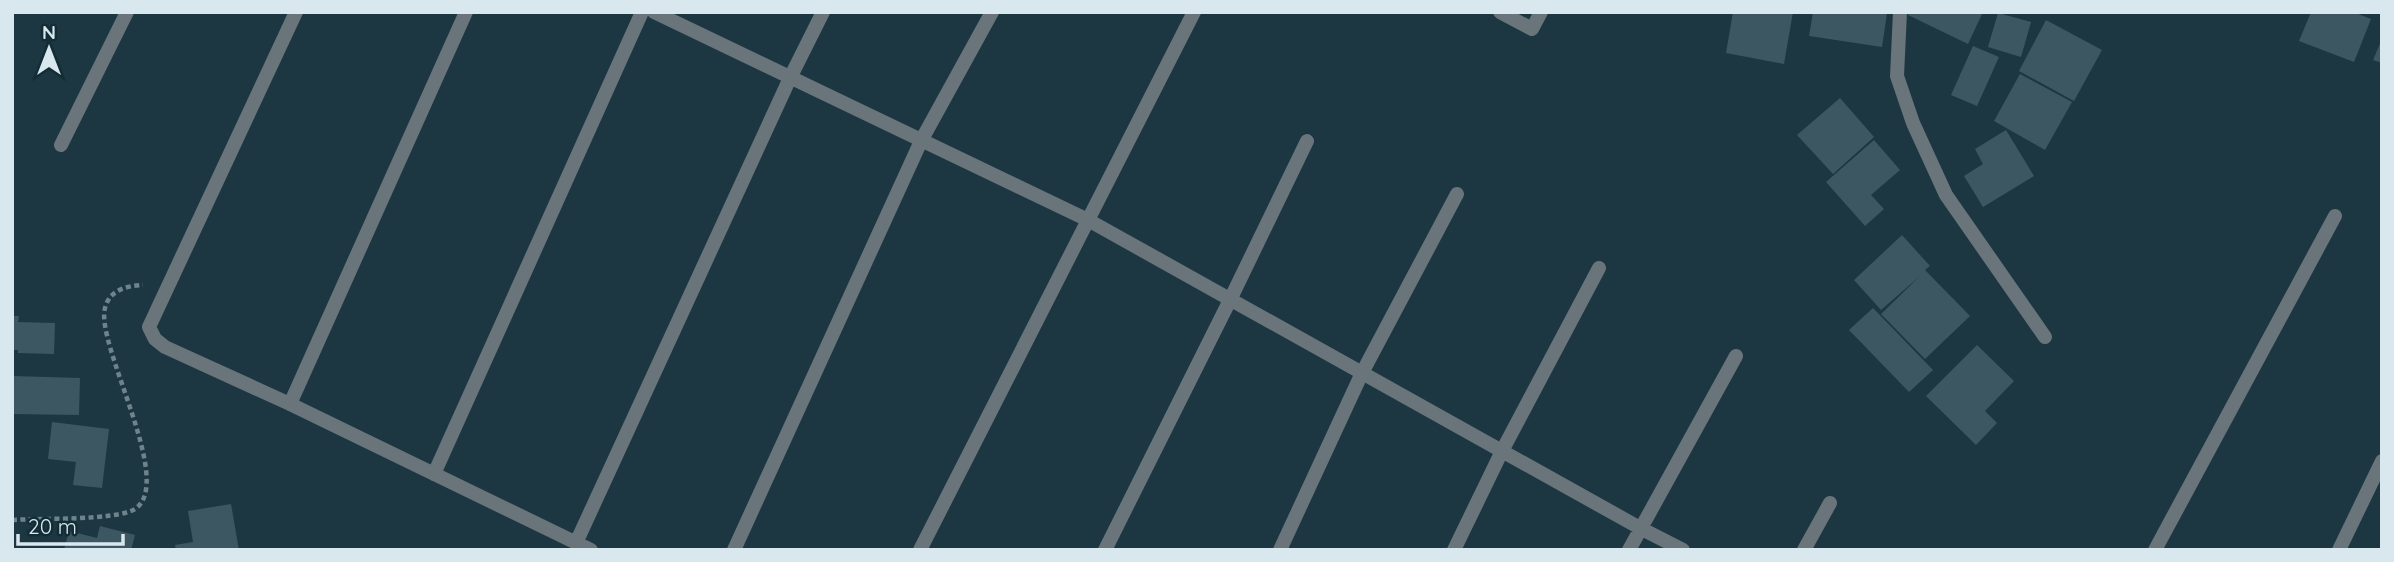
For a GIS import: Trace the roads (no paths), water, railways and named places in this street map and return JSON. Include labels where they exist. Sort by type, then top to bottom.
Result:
[{"type":"street","points":[[61,145],[127,12]]},
{"type":"street","points":[[296,12],[149,327],[155,339],[165,347],[290,404],[591,550]]},
{"type":"street","points":[[290,404],[466,12]]},
{"type":"street","points":[[434,474],[642,12]]},
{"type":"street","points":[[654,12],[1088,220],[1683,550]]},
{"type":"street","points":[[576,543],[823,12]]},
{"type":"street","points":[[734,550],[921,141],[992,12]]},
{"type":"street","points":[[920,550],[1194,12]]},
{"type":"street","points":[[1500,12],[1532,29],[1541,12]]},
{"type":"street","points":[[1900,12],[1897,76],[1913,123],[1946,195],[2045,337]]},
{"type":"street","points":[[1105,550],[1307,141]]},
{"type":"street","points":[[1280,550],[1362,373],[1457,194]]},
{"type":"street","points":[[2155,550],[2335,216]]},
{"type":"street","points":[[1454,550],[1502,451],[1599,268]]},
{"type":"street","points":[[1629,550],[1736,356]]},
{"type":"street","points":[[2339,550],[2382,461]]},
{"type":"street","points":[[1804,550],[1830,503]]}]
